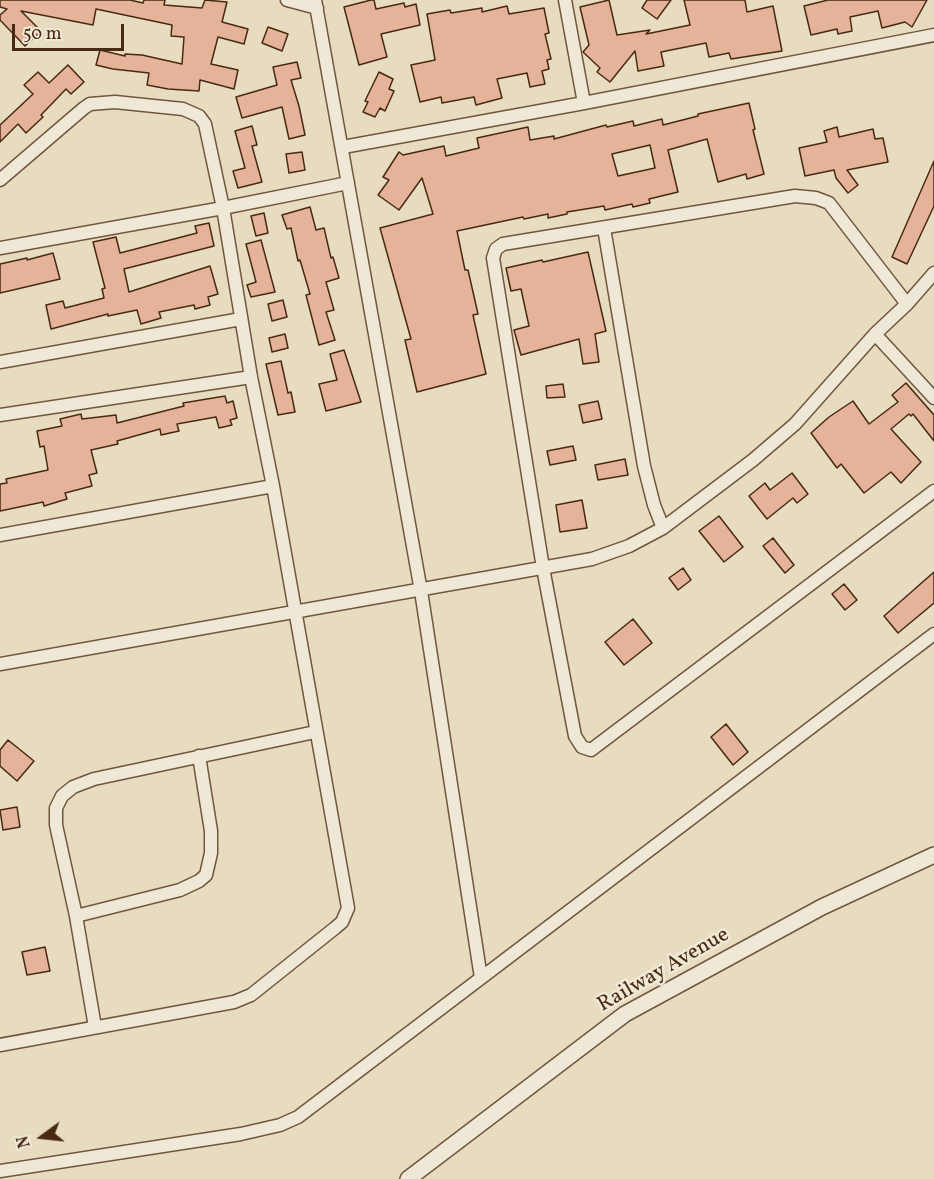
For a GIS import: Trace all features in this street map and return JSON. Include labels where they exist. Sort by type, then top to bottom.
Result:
[{"type":"street","points":[[287,0],[316,4],[421,591],[481,978]]},
{"type":"street","points":[[565,0],[584,103]]},
{"type":"street","points":[[343,147],[934,35]]},
{"type":"street","points":[[0,180],[84,108],[99,102],[147,104],[192,112],[199,116],[205,124],[223,208],[251,377],[296,611],[315,732],[348,908],[342,922],[251,995],[234,1002],[0,1045]]},
{"type":"street","points":[[0,248],[348,183]]},
{"type":"street","points":[[907,304],[829,203],[816,198],[795,196],[503,244],[496,249],[493,258],[543,568],[575,736],[582,747],[591,750],[934,491]]},
{"type":"street","points":[[604,228],[644,466],[651,495],[663,528]]},
{"type":"street","points":[[0,664],[592,559],[629,546],[663,528],[753,460],[795,424],[875,334],[907,304],[934,273]]},
{"type":"street","points":[[0,362],[241,319]]},
{"type":"street","points":[[875,334],[934,398]]},
{"type":"street","points":[[0,415],[251,377]]},
{"type":"street","points":[[0,535],[273,486]]},
{"type":"street","points":[[0,1171],[241,1134],[280,1125],[298,1117],[934,634]]},
{"type":"street","points":[[95,1027],[76,916],[56,825],[56,808],[62,796],[73,787],[94,779],[315,732]]},
{"type":"street","points":[[76,916],[180,890],[206,875],[211,853],[211,831],[199,756]]},
{"type":"street","name":"Railway Avenue","points":[[408,1179],[625,1014],[822,908],[934,855]]},
{"type":"building","points":[[0,0],[130,0],[143,3],[144,0],[165,0],[164,5],[202,8],[205,0],[227,2],[222,22],[248,29],[244,44],[218,37],[211,64],[238,70],[234,89],[200,80],[199,91],[168,89],[147,85],[149,73],[96,65],[100,50],[125,56],[125,54],[142,55],[182,64],[184,37],[171,36],[172,25],[96,9],[93,25],[21,11],[41,31],[25,46],[0,20],[0,15],[7,9],[0,7]]},
{"type":"building","points":[[374,0],[376,9],[404,3],[405,7],[416,4],[420,25],[381,34],[387,57],[359,65],[344,7]]},
{"type":"building","points":[[609,0],[617,35],[650,30],[646,34],[690,25],[684,0],[745,0],[747,12],[773,6],[782,51],[731,59],[729,53],[709,57],[706,43],[661,52],[664,66],[638,71],[635,51],[610,82],[597,72],[600,68],[583,52],[589,45],[580,7]]},
{"type":"building","points":[[647,0],[671,0],[657,19],[642,8]]},
{"type":"building","points":[[828,0],[927,0],[912,27],[905,22],[882,28],[878,11],[850,17],[852,31],[838,34],[837,29],[811,35],[804,6]]},
{"type":"building","points":[[507,6],[509,14],[544,8],[549,33],[545,34],[551,59],[547,60],[549,69],[542,71],[545,84],[530,87],[527,73],[497,79],[502,98],[476,105],[474,97],[442,103],[441,97],[420,102],[411,65],[435,60],[427,14],[482,8],[482,12]]},
{"type":"building","points":[[268,27],[288,34],[282,51],[262,43]]},
{"type":"building","points":[[297,62],[301,78],[291,80],[305,135],[289,139],[282,107],[242,118],[236,97],[277,85],[273,67]]},
{"type":"building","points":[[68,65],[84,82],[71,94],[66,89],[41,115],[43,117],[26,133],[18,124],[0,142],[0,125],[33,94],[24,85],[38,72],[49,83]]},
{"type":"building","points":[[379,72],[393,79],[389,89],[394,91],[385,111],[380,108],[375,117],[363,112],[368,102],[365,101]]},
{"type":"building","points":[[749,103],[764,174],[747,179],[746,174],[718,182],[707,139],[668,150],[678,192],[649,199],[650,203],[605,210],[604,206],[567,212],[567,214],[548,218],[548,214],[524,219],[523,217],[457,231],[465,270],[468,270],[478,314],[473,315],[486,374],[417,392],[405,340],[411,339],[380,228],[433,214],[422,178],[399,210],[378,195],[389,180],[383,177],[399,152],[403,155],[444,146],[446,156],[479,148],[477,138],[528,127],[530,140],[554,136],[554,139],[606,125],[607,127],[633,121],[634,126],[662,119],[663,125],[698,116],[698,114]],"holes":[[[650,145],[655,168],[618,176],[612,154]]]},
{"type":"building","points":[[252,126],[257,145],[252,146],[262,182],[238,188],[233,171],[245,168],[235,131]]},
{"type":"building","points":[[837,127],[839,137],[873,129],[875,139],[883,138],[888,162],[847,170],[858,185],[848,193],[836,178],[834,170],[805,176],[799,148],[827,142],[824,131]]},
{"type":"building","points":[[302,152],[305,170],[289,173],[286,154]]},
{"type":"building","points":[[934,161],[934,206],[907,264],[892,257]]},
{"type":"building","points":[[310,207],[316,230],[324,228],[331,258],[333,257],[339,278],[326,282],[334,310],[326,312],[335,340],[319,345],[306,295],[310,294],[300,260],[298,261],[291,228],[287,229],[282,215]]},
{"type":"building","points":[[264,213],[268,233],[256,236],[251,216]]},
{"type":"building","points":[[209,223],[214,246],[124,269],[129,292],[210,266],[218,294],[208,297],[210,305],[195,309],[194,305],[159,312],[161,318],[141,324],[137,310],[108,316],[108,314],[51,329],[46,305],[63,301],[65,308],[104,298],[102,289],[105,288],[93,242],[116,237],[120,253],[197,233],[195,226]]},
{"type":"building","points":[[261,240],[275,292],[251,297],[247,285],[256,282],[246,244]]},
{"type":"building","points":[[588,252],[606,331],[595,334],[599,362],[583,364],[579,339],[521,355],[514,330],[529,326],[521,289],[511,291],[506,268]]},
{"type":"building","points":[[53,253],[60,279],[0,293],[0,264]]},
{"type":"building","points":[[283,300],[287,317],[272,321],[268,304]]},
{"type":"building","points":[[285,334],[288,348],[272,352],[269,338]]},
{"type":"building","points":[[344,350],[361,402],[326,411],[319,384],[337,380],[330,354]]},
{"type":"building","points":[[281,361],[295,412],[278,415],[266,364]]},
{"type":"building","points":[[906,383],[934,415],[934,441],[913,414],[911,416],[909,414],[891,429],[921,462],[901,483],[891,472],[864,493],[841,464],[837,468],[811,433],[829,417],[853,401],[869,424],[898,402],[892,395]]},
{"type":"building","points":[[563,384],[565,397],[547,398],[546,386]]},
{"type":"building","points":[[225,396],[227,403],[233,401],[237,418],[230,420],[232,425],[219,428],[216,417],[177,424],[179,431],[161,435],[160,429],[117,441],[118,444],[91,450],[97,473],[89,475],[92,486],[65,493],[67,499],[44,506],[43,502],[0,511],[0,484],[7,483],[6,479],[48,470],[44,446],[40,447],[37,431],[62,426],[60,419],[81,414],[82,419],[116,415],[117,423],[184,406],[183,403]]},
{"type":"building","points":[[598,401],[602,419],[583,423],[579,405]]},
{"type":"building","points":[[573,446],[576,460],[550,465],[547,451]]},
{"type":"building","points":[[625,459],[628,475],[598,480],[595,465]]},
{"type":"building","points":[[792,473],[808,494],[797,503],[793,498],[767,519],[749,496],[765,483],[770,490]]},
{"type":"building","points":[[582,500],[587,528],[560,532],[556,505]]},
{"type":"building","points":[[719,516],[743,547],[724,562],[699,531]]},
{"type":"building","points":[[773,538],[794,565],[785,573],[763,546]]},
{"type":"building","points":[[683,568],[691,580],[678,590],[669,578]]},
{"type":"building","points":[[934,572],[934,603],[898,633],[884,616]]},
{"type":"building","points":[[844,584],[857,600],[845,610],[832,594]]},
{"type":"building","points":[[633,619],[652,643],[624,665],[605,642]]},
{"type":"building","points":[[726,724],[748,752],[733,765],[711,737]]},
{"type":"building","points":[[8,740],[34,761],[17,781],[0,766],[0,750]]},
{"type":"building","points":[[17,807],[20,827],[3,830],[0,810]]},
{"type":"building","points":[[45,947],[50,971],[27,975],[22,952]]}]
